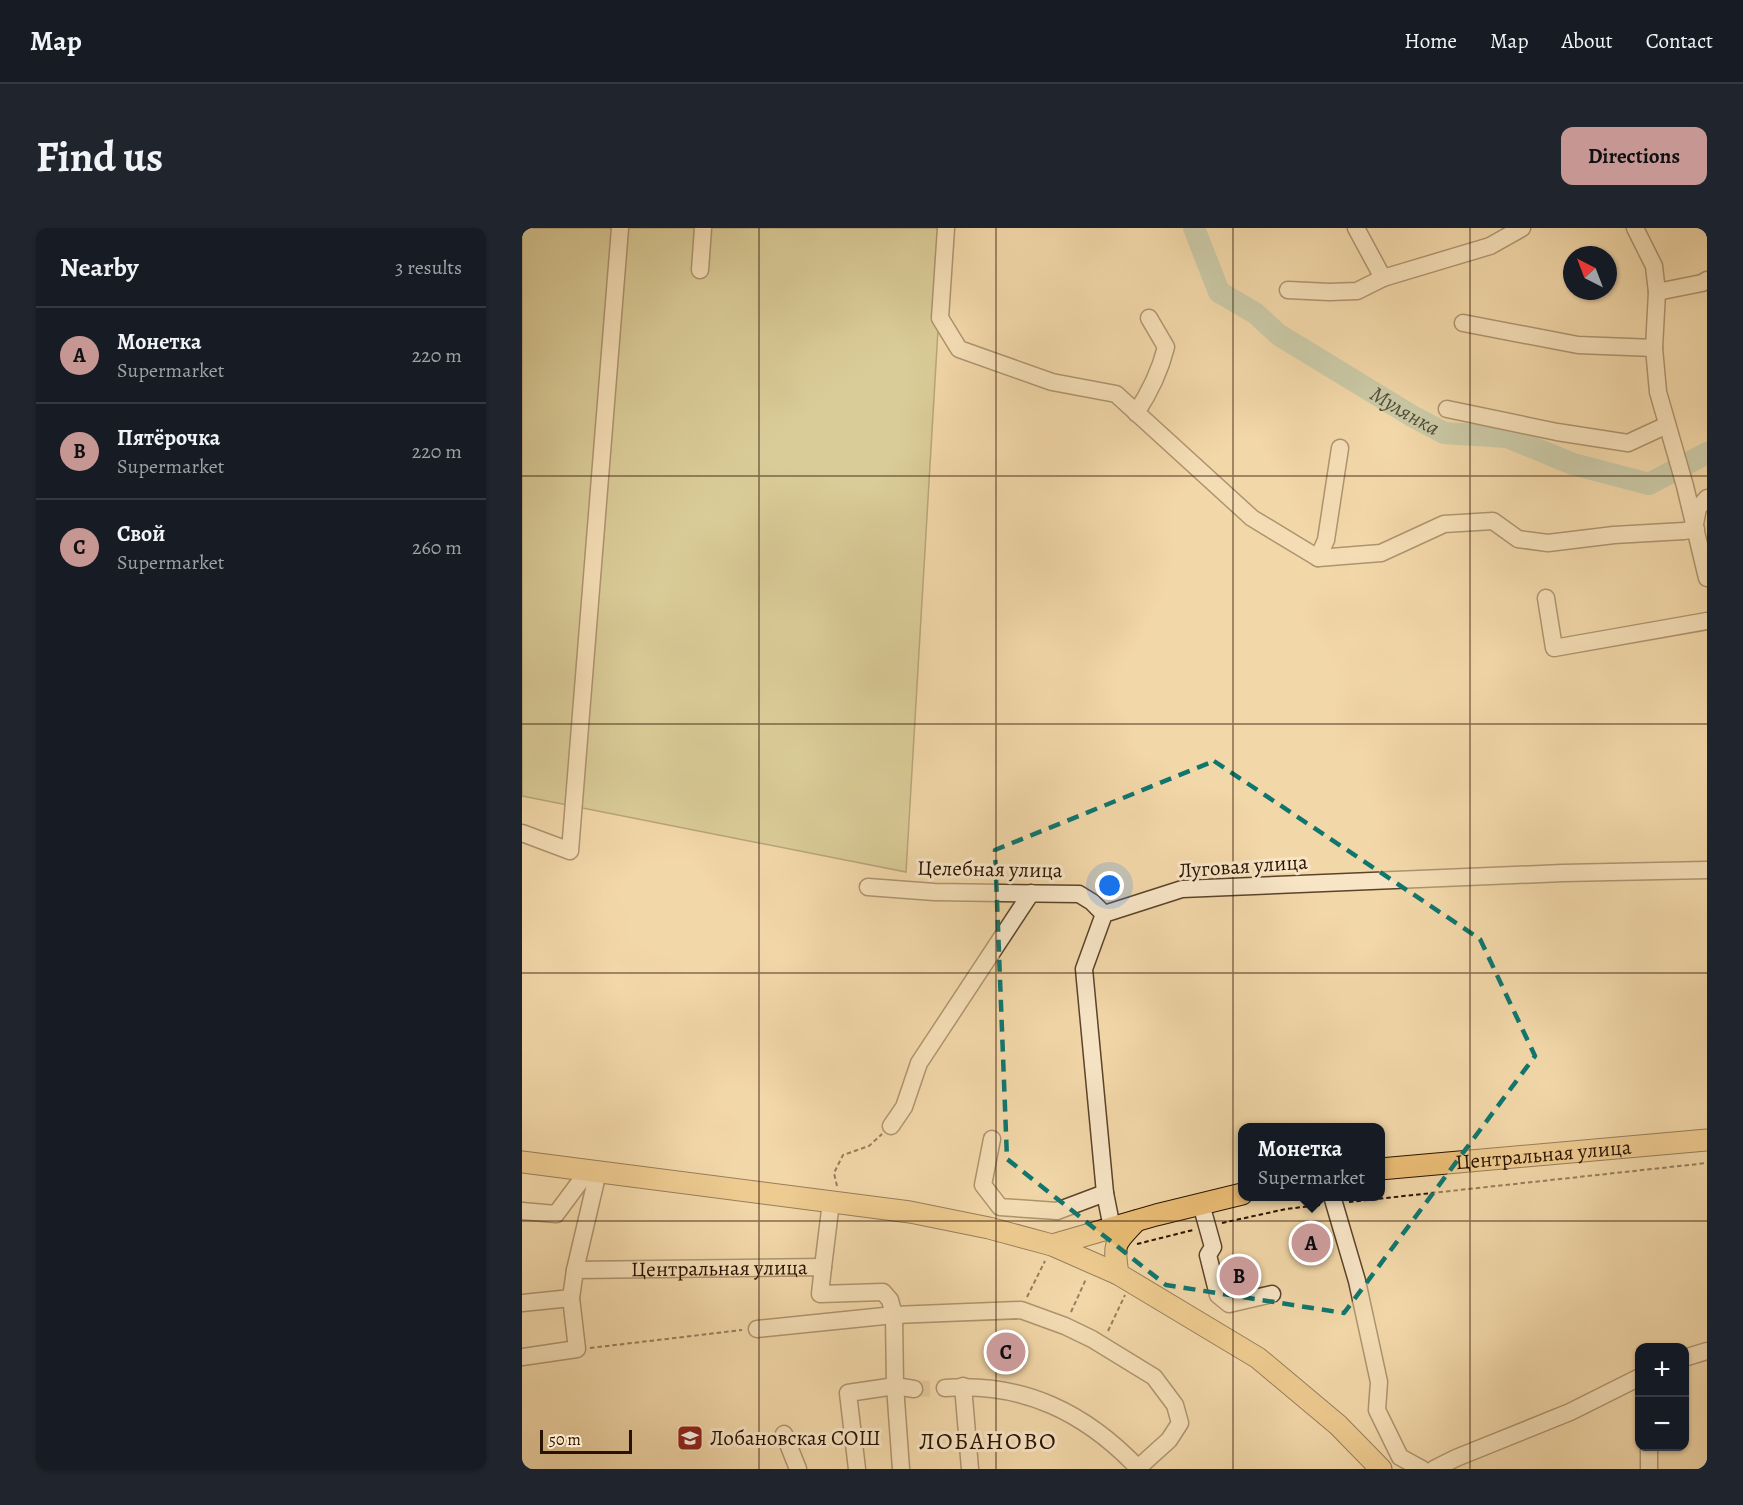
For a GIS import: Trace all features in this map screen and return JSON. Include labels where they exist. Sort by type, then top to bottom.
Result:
[{"type":"main road","name":"Центральная улица","points":[[1385,1170],[1707,1140]]},
{"type":"main road","points":[[522,1162],[910,1212],[989,1228],[1052,1245],[1124,1278],[1258,1358],[1338,1425],[1382,1469]]},
{"type":"main road","points":[[1052,1245],[1238,1195]]},
{"type":"main road","points":[[1124,1278],[1114,1249],[1119,1239],[1136,1221]]},
{"type":"street","points":[[522,833],[570,851],[620,228]]},
{"type":"street","points":[[700,270],[703,228]]},
{"type":"street","points":[[946,228],[940,318],[959,349],[1052,382],[1116,394],[1252,518],[1318,558],[1381,553],[1444,524],[1493,521],[1518,538],[1548,543],[1695,527]]},
{"type":"street","points":[[1356,228],[1383,278]]},
{"type":"street","points":[[1635,228],[1654,266],[1657,292],[1654,348],[1658,392],[1685,486],[1707,578]]},
{"type":"street","points":[[1288,290],[1357,291],[1383,278],[1490,246],[1518,229]]},
{"type":"street","points":[[1657,292],[1707,280]]},
{"type":"street","points":[[1136,413],[1148,395],[1161,367],[1166,347],[1149,318]]},
{"type":"street","points":[[1463,323],[1578,345],[1654,348]]},
{"type":"street","points":[[1447,409],[1557,432],[1628,443],[1667,425]]},
{"type":"street","points":[[1318,558],[1326,540],[1340,448]]},
{"type":"street","points":[[1695,527],[1698,508],[1707,498]]},
{"type":"street","points":[[1545,598],[1554,648],[1707,621]]},
{"type":"street","name":"Луговая улица","points":[[1104,914],[1182,889],[1563,873],[1707,870]]},
{"type":"street","name":"Целебная улица","points":[[868,887],[934,892],[1079,894],[1092,902],[1104,914]]},
{"type":"street","points":[[891,1126],[904,1107],[919,1063],[1031,893]]},
{"type":"street","points":[[1104,914],[1084,969],[1105,1193],[1112,1228]]},
{"type":"street","points":[[992,1139],[983,1185],[1000,1207],[1057,1210],[1105,1193]]},
{"type":"street","points":[[522,1211],[556,1214],[593,1172]]},
{"type":"street","points":[[522,1357],[576,1349],[571,1298],[593,1172]]},
{"type":"street","points":[[1333,1201],[1357,1281],[1379,1382],[1377,1410],[1400,1457],[1422,1469]]},
{"type":"street","points":[[823,1267],[831,1202]]},
{"type":"street","points":[[1201,1204],[1213,1248],[1208,1256],[1218,1296],[1229,1304],[1272,1294]]},
{"type":"street","name":"Центральная улица","points":[[576,1270],[823,1267],[820,1294],[883,1292],[890,1300],[894,1315]]},
{"type":"street","points":[[522,1303],[571,1298]]},
{"type":"street","points":[[757,1329],[894,1315],[1021,1310],[1065,1326],[1102,1345],[1154,1377],[1176,1405],[1180,1423],[1169,1440],[1139,1468],[1089,1425],[1046,1401],[1008,1391],[963,1386],[945,1388]]},
{"type":"street","points":[[894,1315],[895,1386],[901,1469]]},
{"type":"street","points":[[1689,1355],[1706,1346]]},
{"type":"street","points":[[1434,1469],[1570,1412],[1635,1380]]},
{"type":"street","points":[[857,1469],[848,1394],[895,1386],[914,1389]]},
{"type":"street","points":[[963,1386],[970,1469]]},
{"type":"street","points":[[784,1434],[798,1469]]},
{"type":"street","points":[[1649,1451],[1649,1469]]},
{"type":"path","points":[[834,1173],[843,1155],[868,1146],[891,1126]]},
{"type":"path","points":[[1385,1195],[1707,1163]]},
{"type":"path","points":[[1114,1249],[1328,1201]]},
{"type":"path","points":[[1021,1310],[1052,1245]]},
{"type":"path","points":[[1065,1326],[1094,1263]]},
{"type":"path","points":[[1102,1345],[1124,1278]]},
{"type":"path","points":[[576,1349],[757,1329]]},
{"type":"highlighted area","points":[[1214,761],[1480,939],[1535,1056],[1344,1313],[1166,1285],[1007,1159],[995,850]]},
{"type":"green space","points":[[522,228],[944,228],[906,872],[522,796]]},
{"type":"waterway","name":"Мулянка","points":[[1194,228],[1219,292],[1255,313],[1279,335],[1444,433],[1507,437],[1573,464],[1649,484],[1707,453]]},
{"type":"tunnel","points":[[914,1389],[945,1388]]},
{"type":"place","name":"Монетка","points":[[1311,1243]]},
{"type":"place","name":"Пятёрочка","points":[[1239,1276]]},
{"type":"place","name":"Свой","points":[[1006,1352]]},
{"type":"place","name":"Лобановская СОШ","points":[[690,1438]]},
{"type":"district","name":"ЛОБАНОВО","points":[[988,1441]]}]
